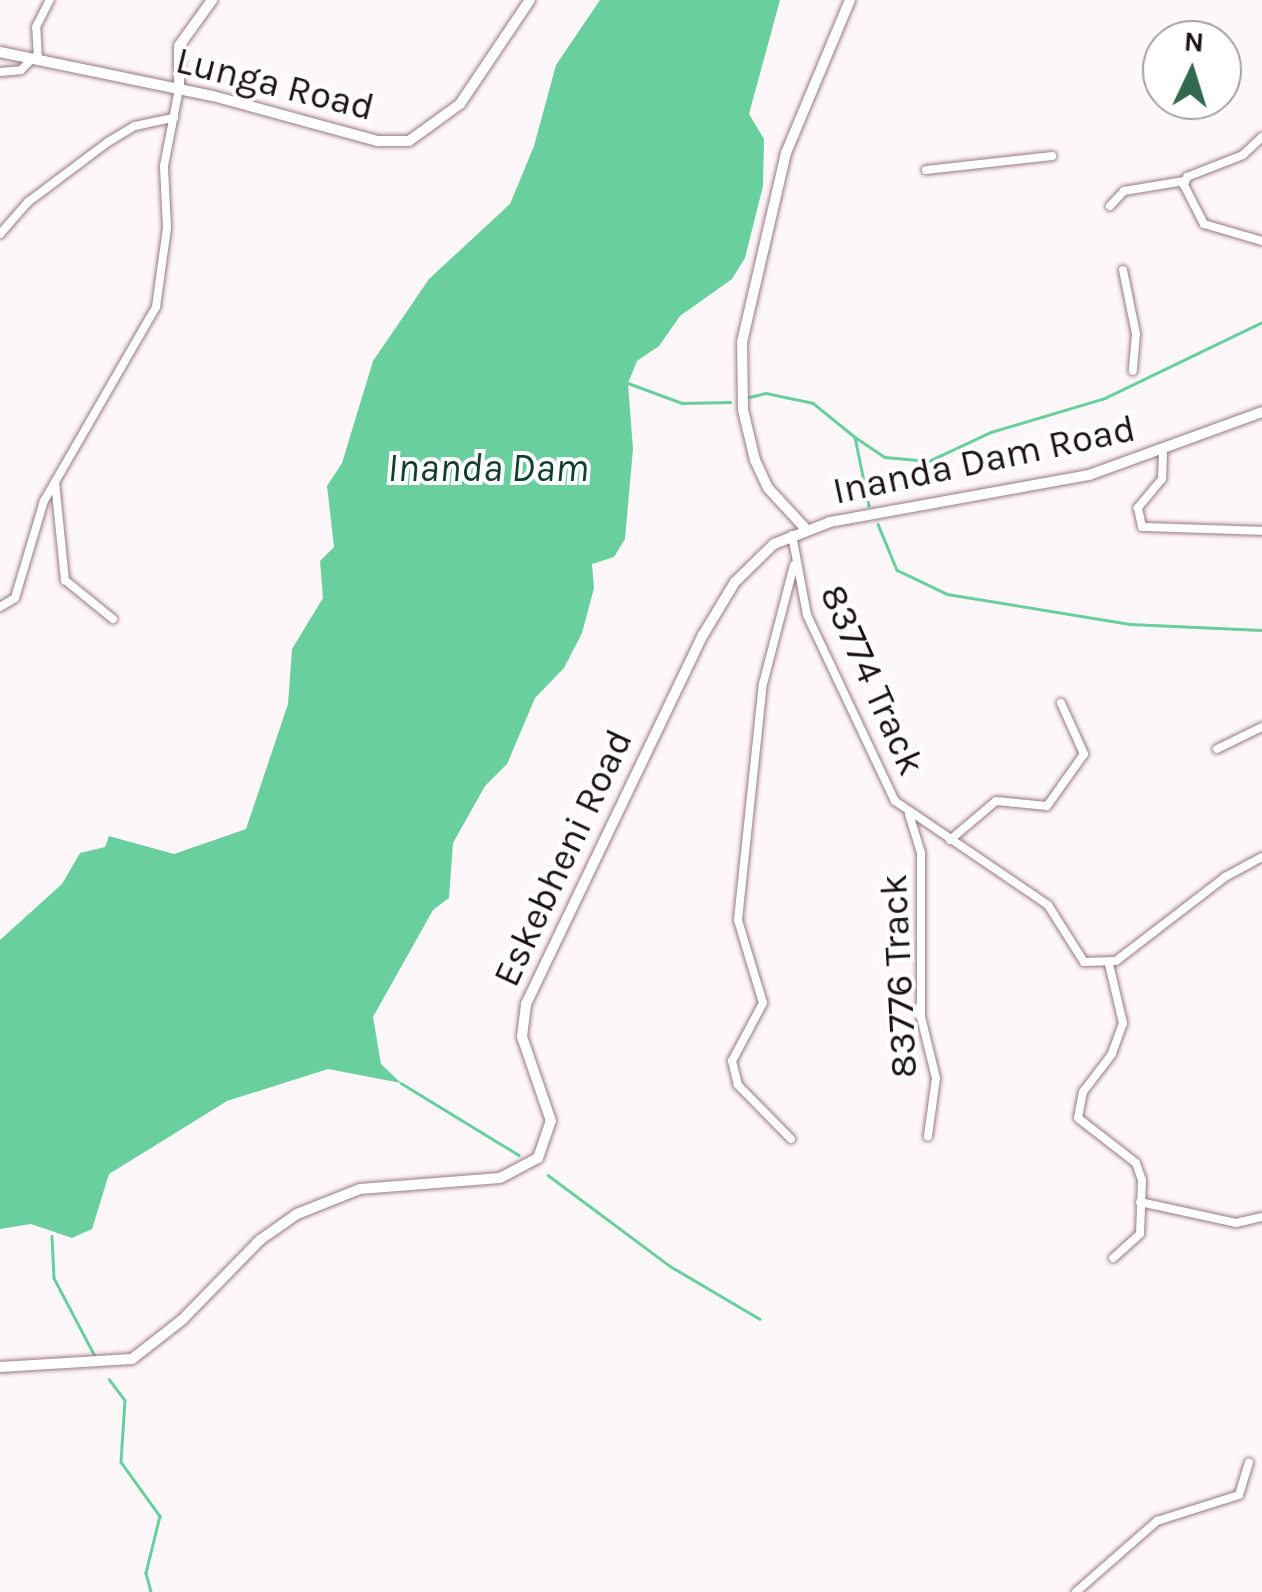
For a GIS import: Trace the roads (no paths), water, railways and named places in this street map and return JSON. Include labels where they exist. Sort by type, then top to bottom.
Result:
[{"type":"street","points":[[0,72],[22,70],[35,61],[36,27],[50,0]]},
{"type":"street","points":[[0,607],[15,598],[54,482],[156,307],[167,228],[164,166],[179,90],[179,46],[212,0]]},
{"type":"street","name":"Lunga Road","points":[[0,52],[179,90],[378,141],[409,141],[460,104],[530,0]]},
{"type":"street","points":[[804,528],[768,488],[754,460],[743,410],[742,342],[786,153],[850,0]]},
{"type":"street","points":[[0,234],[28,202],[108,142],[135,126],[174,118]]},
{"type":"street","points":[[1110,206],[1124,191],[1184,181],[1243,155],[1262,136]]},
{"type":"street","points":[[926,170],[1052,156]]},
{"type":"street","points":[[1184,181],[1186,198],[1204,224],[1262,241]]},
{"type":"street","points":[[1123,270],[1136,334],[1133,371]]},
{"type":"street","name":"Inanda Dam Road","points":[[774,544],[804,528],[1089,476],[1164,452],[1262,412]]},
{"type":"street","points":[[1164,452],[1162,479],[1138,508],[1142,527],[1262,531]]},
{"type":"street","points":[[54,482],[65,580],[114,619]]},
{"type":"street","name":"83774 Track","points":[[792,534],[807,615],[862,741],[909,814],[1048,905],[1084,962],[1109,964]]},
{"type":"street","name":"Eskebheni Road","points":[[0,1367],[132,1359],[182,1320],[260,1240],[298,1214],[374,1187],[500,1178],[538,1158],[551,1121],[522,1037],[526,1004],[703,635],[735,582],[774,544]]},
{"type":"street","points":[[791,1139],[738,1085],[732,1060],[763,1003],[738,920],[763,684],[796,561]]},
{"type":"street","points":[[950,840],[996,801],[1046,806],[1084,754],[1060,703]]},
{"type":"street","points":[[1217,749],[1262,727]]},
{"type":"street","name":"83776 Track","points":[[909,814],[921,853],[921,1017],[935,1069],[928,1136]]},
{"type":"street","points":[[1113,1258],[1140,1234],[1136,1163],[1078,1118],[1084,1092],[1112,1054],[1124,1023],[1109,964],[1224,877],[1262,857]]},
{"type":"street","points":[[1140,1202],[1236,1224],[1262,1217]]},
{"type":"street","points":[[1076,1592],[1156,1520],[1239,1494],[1249,1462]]},
{"type":"water","name":"Inanda Dam","points":[[600,0],[780,0],[749,114],[764,139],[763,186],[745,258],[732,279],[680,316],[659,346],[637,361],[628,383],[633,449],[625,539],[614,557],[592,564],[594,588],[582,633],[564,668],[535,698],[507,764],[485,786],[453,843],[449,898],[433,910],[373,1017],[381,1064],[401,1083],[328,1069],[227,1101],[109,1174],[92,1229],[72,1238],[31,1224],[0,1229],[0,940],[62,884],[80,853],[105,847],[109,836],[174,854],[246,829],[288,704],[292,649],[323,598],[320,561],[334,547],[327,486],[342,463],[373,361],[429,279],[510,204],[534,146],[556,65]]},
{"type":"waterway","points":[[855,437],[885,457],[929,461],[991,432],[1105,398],[1262,322]]},
{"type":"waterway","points":[[628,383],[682,403],[730,402]]},
{"type":"waterway","points":[[749,397],[766,393],[813,403],[855,437],[869,506]]},
{"type":"waterway","points":[[878,524],[897,570],[947,594],[1130,624],[1262,630]]},
{"type":"waterway","points":[[401,1083],[519,1155]]},
{"type":"waterway","points":[[548,1175],[670,1266],[760,1319]]},
{"type":"waterway","points":[[52,1236],[54,1278],[96,1358]]},
{"type":"waterway","points":[[109,1379],[125,1400],[121,1462],[160,1516],[146,1573],[151,1592]]}]
